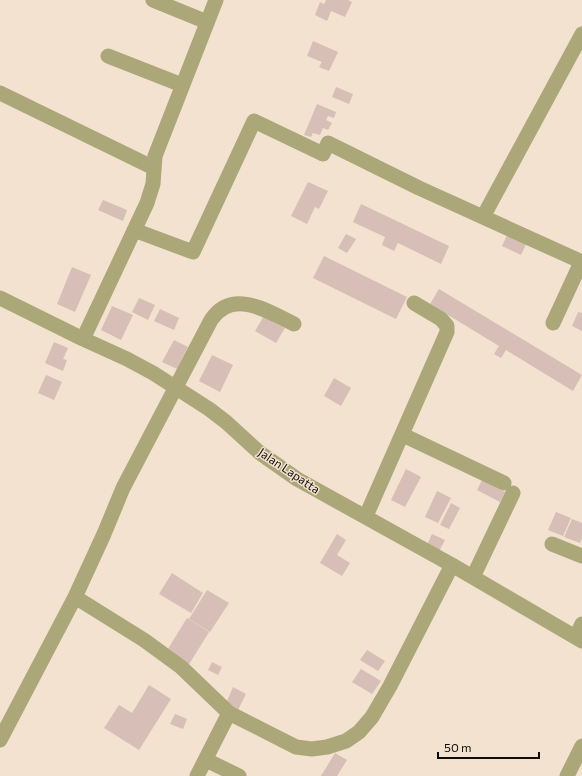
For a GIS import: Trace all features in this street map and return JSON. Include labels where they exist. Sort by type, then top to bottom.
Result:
[{"type":"street","points":[[152,0],[207,22]]},
{"type":"street","points":[[82,339],[147,203],[153,184],[156,151],[216,0]]},
{"type":"street","points":[[483,217],[582,34]]},
{"type":"street","points":[[108,56],[182,85]]},
{"type":"street","points":[[0,93],[154,168]]},
{"type":"street","points":[[134,230],[193,252],[254,121],[323,154],[328,143],[419,188],[582,262]]},
{"type":"street","points":[[553,324],[578,270],[582,266]]},
{"type":"street","name":"Jalan Lapatta","points":[[0,298],[82,339],[127,359],[176,388],[220,418],[260,453],[297,480],[366,516],[473,577],[580,634]]},
{"type":"street","points":[[366,516],[403,435],[447,332],[447,326],[441,319],[414,303]]},
{"type":"street","points":[[0,740],[74,597],[104,534],[123,488],[216,312],[230,304],[249,304],[269,311],[294,324]]},
{"type":"street","points":[[403,435],[508,488],[473,577]]},
{"type":"street","points":[[552,544],[582,556]]},
{"type":"street","points":[[74,597],[144,640],[181,667],[229,712],[296,747],[312,750],[346,741],[359,732],[372,717],[390,686],[452,565]]},
{"type":"street","points":[[197,776],[229,712]]},
{"type":"street","points":[[567,776],[582,746]]},
{"type":"street","points":[[206,760],[239,776]]},
{"type":"building","points":[[326,0],[348,0],[352,2],[345,17],[331,11],[327,21],[315,15],[320,2],[324,4]]},
{"type":"building","points":[[313,41],[338,52],[329,71],[319,67],[322,62],[307,56]]},
{"type":"building","points":[[336,87],[353,94],[349,104],[332,97]]},
{"type":"building","points":[[317,104],[336,112],[334,118],[328,116],[326,120],[332,123],[328,130],[323,128],[320,135],[313,133],[311,137],[304,135]]},
{"type":"building","points":[[308,182],[328,191],[319,209],[315,207],[307,224],[291,216]]},
{"type":"building","points":[[103,200],[127,210],[123,221],[98,210]]},
{"type":"building","points":[[361,204],[449,246],[441,264],[398,243],[394,251],[382,245],[385,237],[353,222]]},
{"type":"building","points":[[509,231],[528,240],[521,255],[502,246]]},
{"type":"building","points":[[346,234],[356,239],[347,253],[338,248]]},
{"type":"building","points":[[324,256],[407,297],[396,319],[313,278]]},
{"type":"building","points":[[72,267],[91,275],[75,312],[57,304]]},
{"type":"building","points":[[439,289],[582,375],[573,391],[506,350],[501,358],[494,354],[499,346],[430,304]]},
{"type":"building","points":[[139,298],[155,305],[148,320],[132,312]]},
{"type":"building","points":[[112,306],[133,315],[121,340],[101,330]]},
{"type":"building","points":[[160,309],[179,318],[174,330],[154,321]]},
{"type":"building","points":[[578,312],[582,313],[582,331],[572,326]]},
{"type":"building","points":[[264,316],[285,328],[276,343],[255,331]]},
{"type":"building","points":[[174,340],[188,347],[177,369],[162,362]]},
{"type":"building","points":[[54,342],[68,348],[63,359],[67,360],[63,371],[45,363]]},
{"type":"building","points":[[212,355],[233,365],[220,392],[199,381]]},
{"type":"building","points":[[46,375],[62,382],[54,400],[38,393]]},
{"type":"building","points":[[334,378],[351,388],[341,406],[324,396]]},
{"type":"building","points":[[406,469],[421,477],[405,507],[391,500]]},
{"type":"building","points":[[482,480],[505,492],[500,502],[477,490]]},
{"type":"building","points":[[437,491],[451,498],[438,523],[425,517]]},
{"type":"building","points":[[451,503],[460,508],[449,529],[440,525]]},
{"type":"building","points":[[556,512],[571,518],[563,536],[548,530]]},
{"type":"building","points":[[572,519],[582,523],[582,538],[580,543],[564,537]]},
{"type":"building","points":[[337,534],[346,540],[337,555],[350,563],[342,576],[320,563]]},
{"type":"building","points":[[432,534],[445,540],[438,553],[426,547]]},
{"type":"building","points":[[172,573],[203,593],[191,613],[159,594]]},
{"type":"building","points":[[207,590],[229,603],[210,632],[189,619]]},
{"type":"building","points":[[187,618],[209,632],[188,666],[166,652]]},
{"type":"building","points":[[367,650],[385,661],[378,671],[360,660]]},
{"type":"building","points":[[212,662],[222,667],[218,675],[208,670]]},
{"type":"building","points":[[361,669],[381,681],[372,694],[352,682]]},
{"type":"building","points":[[149,685],[171,699],[139,750],[104,728],[119,705],[132,713]]},
{"type":"building","points":[[233,687],[246,694],[237,712],[225,706]]},
{"type":"building","points":[[175,714],[187,719],[183,729],[170,724]]},
{"type":"building","points":[[335,753],[347,760],[337,776],[321,776]]}]
